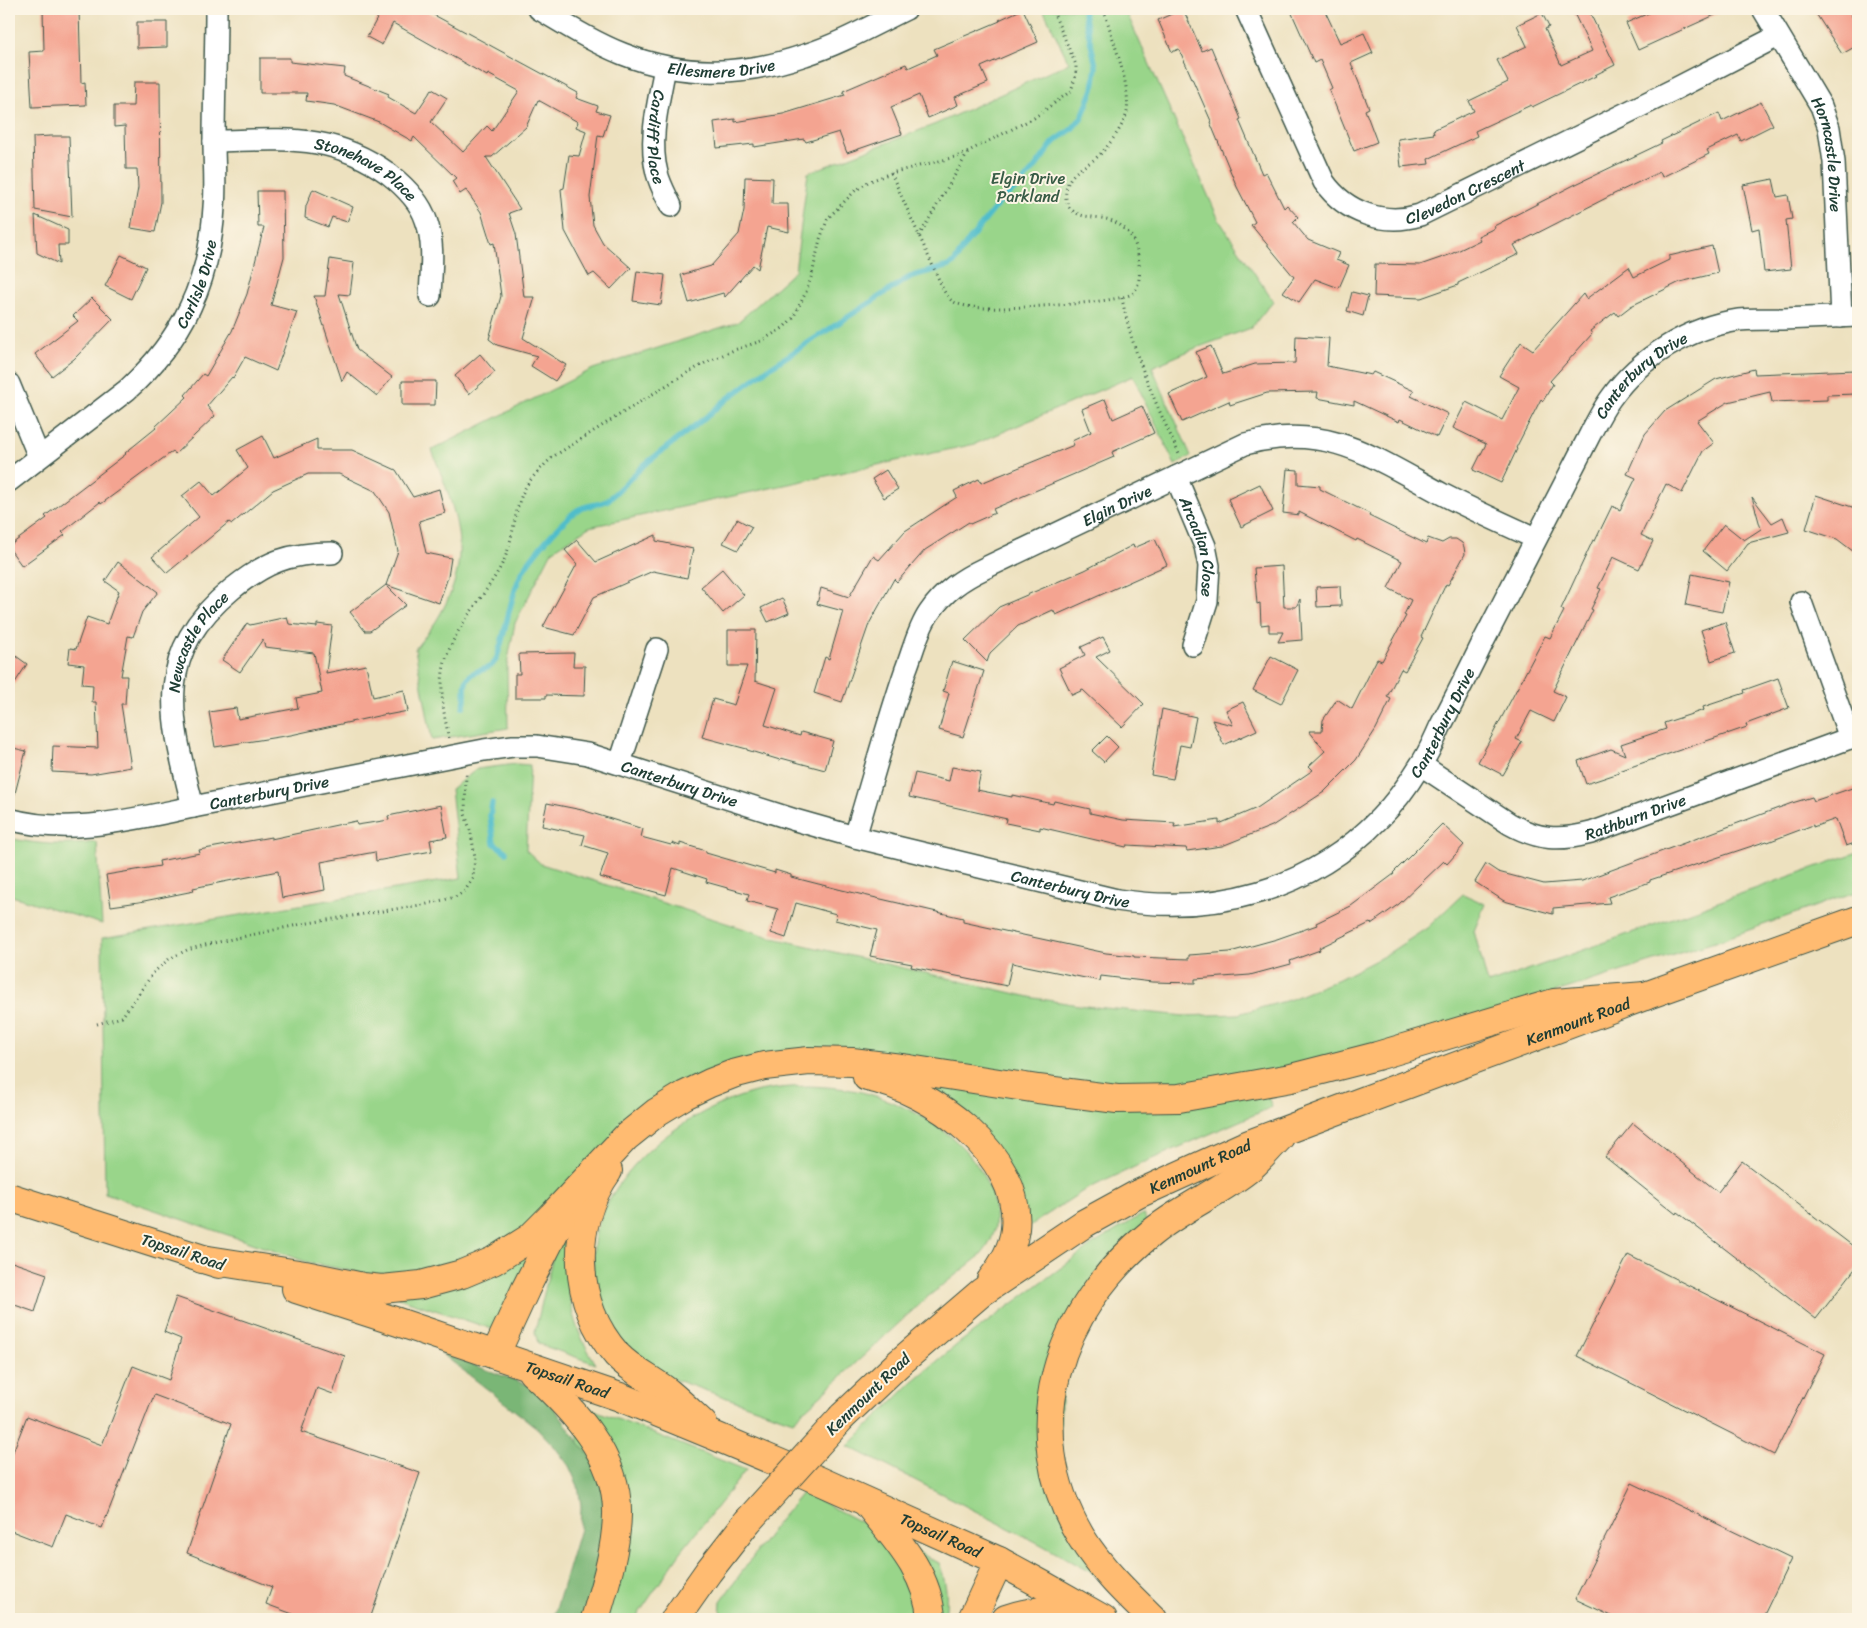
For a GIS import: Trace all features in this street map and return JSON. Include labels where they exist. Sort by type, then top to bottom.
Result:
[{"type":"main road","name":"Kenmount Road","points":[[674,1619],[747,1522],[842,1417],[898,1364],[982,1292],[1042,1250],[1106,1211],[1206,1163],[1287,1130],[1644,996],[1858,920]]},
{"type":"main road","points":[[202,1259],[305,1275],[363,1287],[382,1288],[421,1285],[477,1268],[530,1238],[626,1137],[657,1112],[710,1083],[748,1070],[774,1064],[809,1060],[852,1062],[1098,1097],[1125,1099],[1179,1098],[1300,1076],[1376,1056],[1554,1003],[1644,996]]},
{"type":"main road","points":[[715,1436],[669,1393],[631,1367],[616,1354],[603,1335],[590,1307],[584,1286],[581,1254],[582,1230],[586,1215],[598,1187],[607,1173],[635,1142],[694,1102],[728,1088],[756,1080],[799,1073],[834,1073],[856,1075],[887,1082],[913,1092],[946,1112],[992,1156],[1008,1182],[1014,1204],[1016,1227],[1011,1246],[1003,1264],[982,1292]]},
{"type":"main road","points":[[1153,1619],[1097,1560],[1076,1527],[1064,1500],[1055,1470],[1050,1437],[1050,1403],[1058,1366],[1068,1337],[1081,1311],[1104,1279],[1123,1259],[1166,1221],[1251,1167],[1287,1130]]},
{"type":"main road","points":[[496,1355],[546,1245],[578,1189]]},
{"type":"main road","name":"Topsail Road","points":[[9,1197],[140,1238],[620,1397],[715,1436],[999,1561],[1103,1619]]},
{"type":"main road","points":[[523,1364],[559,1396],[583,1426],[603,1458],[613,1484],[617,1513],[614,1544],[595,1619]]},
{"type":"main road","points":[[866,1502],[916,1569],[927,1595],[931,1619]]},
{"type":"main road","points":[[972,1619],[999,1561]]},
{"type":"main road","points":[[1006,1619],[1020,1614],[1048,1610],[1061,1611],[1092,1619]]},
{"type":"street","name":"Carlisle Drive","points":[[9,481],[139,379],[162,354],[179,330],[193,302],[204,272],[210,243],[214,206],[216,9]]},
{"type":"street","name":"Ellesmere Drive","points":[[539,9],[595,41],[623,54],[665,67],[689,71],[714,72],[773,65],[806,55],[838,42],[906,9]]},
{"type":"street","name":"Clevedon Crescent","points":[[1246,9],[1324,182],[1336,196],[1352,208],[1390,220],[1420,215],[1778,36]]},
{"type":"street","name":"Horncastle Drive","points":[[1763,9],[1821,106],[1829,128],[1850,316]]},
{"type":"street","name":"Cardiff Place","points":[[665,67],[656,121],[654,158],[659,181],[671,206]]},
{"type":"street","name":"Stonehave Place","points":[[214,142],[302,140],[328,144],[344,149],[376,164],[398,181],[414,197],[426,220],[432,248],[430,296]]},
{"type":"street","name":"Canterbury Drive","points":[[9,819],[43,826],[79,826],[136,819],[461,754],[513,746],[537,746],[588,754],[620,763],[795,820],[855,837],[1117,900],[1170,906],[1219,902],[1267,890],[1297,878],[1325,863],[1348,847],[1381,817],[1421,766],[1536,538],[1608,402],[1626,380],[1658,353],[1692,334],[1722,324],[1748,320],[1850,316]]},
{"type":"street","points":[[9,384],[39,457]]},
{"type":"street","name":"Elgin Drive","points":[[855,837],[898,694],[922,626],[942,597],[959,581],[978,571],[1245,444],[1274,437],[1298,436],[1330,441],[1369,455],[1458,502],[1536,538]]},
{"type":"street","name":"Arcadian Close","points":[[1182,474],[1205,546],[1209,566],[1207,601],[1193,645]]},
{"type":"street","name":"Newcastle Place","points":[[193,807],[176,741],[173,711],[176,669],[185,644],[208,610],[245,578],[262,567],[289,557],[332,552]]},
{"type":"street","points":[[1801,602],[1854,736]]},
{"type":"street","points":[[620,763],[657,649]]},
{"type":"street","name":"Rathburn Drive","points":[[1421,766],[1517,828],[1541,837],[1557,839],[1591,832],[1854,736]]},
{"type":"path","points":[[97,1024],[122,1017],[154,972],[170,959],[187,950],[302,924],[428,904],[455,897],[465,891],[471,883],[475,868],[474,845],[465,814],[465,784],[461,754],[443,702],[442,678],[446,658],[459,630],[486,591],[503,561],[511,540],[521,497],[528,484],[554,456],[639,402],[706,363],[734,350],[762,341],[783,328],[792,318],[806,292],[812,276],[820,239],[828,218],[863,184],[891,172],[919,164],[948,160],[969,151],[1034,118],[1070,91],[1076,75],[1076,65],[1052,9]]},
{"type":"path","points":[[891,172],[944,291],[952,301],[974,307],[1033,307],[1093,302],[1122,298],[1132,294],[1138,283],[1139,258],[1135,242],[1125,229],[1111,220],[1074,212],[1069,207],[1066,194],[1072,175],[1101,152],[1116,132],[1127,111],[1122,74],[1104,9]]},
{"type":"path","points":[[919,236],[969,151]]},
{"type":"path","points":[[1122,298],[1135,349],[1170,434],[1182,474]]},
{"type":"green space","name":"Elgin Drive Parkland","points":[[1043,9],[1125,9],[1219,220],[1273,301],[1251,328],[1191,350],[1152,367],[1191,456],[1175,465],[1133,376],[975,444],[589,527],[552,551],[515,623],[507,665],[508,728],[432,740],[415,649],[433,626],[452,589],[459,549],[454,511],[432,450],[593,369],[738,322],[795,271],[808,173],[936,124],[1069,63]]},
{"type":"green space","points":[[516,764],[530,765],[526,850],[541,864],[773,938],[1034,998],[1085,1006],[1184,1016],[1238,1014],[1289,1000],[1339,979],[1384,956],[1427,928],[1463,894],[1485,904],[1474,931],[1488,984],[1858,852],[1858,891],[1721,940],[1375,1049],[1175,1091],[740,1060],[534,1221],[486,1255],[400,1281],[307,1262],[105,1193],[102,938],[461,878],[451,789],[477,769]]},
{"type":"green space","points":[[9,838],[53,844],[97,842],[102,924],[9,895]]},
{"type":"green space","points":[[914,1082],[1267,1094],[1272,1107],[1083,1191],[1022,1231],[1021,1208]]},
{"type":"green space","points":[[808,1086],[854,1090],[888,1100],[925,1119],[959,1143],[983,1175],[991,1194],[995,1211],[995,1226],[987,1248],[981,1255],[925,1299],[793,1421],[610,1357],[593,1323],[589,1312],[589,1303],[597,1229],[607,1204],[621,1181],[659,1142],[681,1125],[705,1111],[755,1092]]},
{"type":"green space","points":[[606,1177],[569,1273],[570,1298],[575,1321],[584,1343],[596,1364],[538,1343],[535,1332],[555,1247]]},
{"type":"green space","points":[[1143,1214],[1151,1230],[1063,1345],[1059,1458],[1090,1533],[1151,1605],[1038,1543],[848,1446],[911,1383],[959,1343],[1092,1245]]},
{"type":"green space","points":[[532,1244],[504,1333],[396,1297]]},
{"type":"green space","points":[[441,1353],[528,1385],[555,1409],[596,1466],[608,1509],[595,1580],[582,1619],[553,1619],[580,1529],[581,1506],[578,1486],[569,1466],[537,1428]]},
{"type":"green space","points":[[574,1402],[746,1470],[680,1553],[635,1619],[601,1619]]},
{"type":"green space","points":[[803,1492],[939,1563],[946,1591],[944,1619],[720,1619],[721,1601],[777,1523]]},
{"type":"building","points":[[43,9],[79,9],[81,83],[85,82],[86,105],[32,107],[29,52],[44,51]]},
{"type":"building","points":[[367,9],[423,9],[578,93],[576,98],[598,106],[596,111],[610,115],[603,136],[598,135],[590,197],[593,225],[603,243],[631,268],[611,289],[594,273],[589,276],[565,231],[561,189],[564,188],[569,155],[579,156],[586,131],[576,127],[578,122],[538,100],[526,127],[492,157],[486,157],[520,209],[509,213],[516,234],[524,297],[535,297],[523,338],[566,365],[555,381],[531,366],[537,356],[497,345],[489,339],[501,296],[494,243],[491,244],[481,212],[466,190],[460,194],[452,181],[456,178],[414,137],[412,141],[379,122],[334,105],[306,101],[307,93],[260,93],[260,58],[290,58],[290,62],[345,68],[344,76],[389,94],[388,97],[416,113],[432,89],[447,98],[431,122],[463,152],[487,126],[492,131],[519,91],[488,74],[487,76],[393,23],[382,45],[367,37],[379,15]]},
{"type":"building","points":[[1023,9],[1038,42],[981,67],[988,83],[955,97],[958,105],[928,118],[919,95],[891,107],[902,134],[847,153],[839,132],[806,142],[804,139],[754,147],[754,144],[717,148],[714,122],[735,119],[735,122],[783,114],[845,95],[843,91],[906,64],[908,68],[937,55],[934,49],[1000,21]]},
{"type":"building","points":[[1183,9],[1202,51],[1211,47],[1262,174],[1266,172],[1284,208],[1287,205],[1298,217],[1293,222],[1308,240],[1339,253],[1336,260],[1349,265],[1339,288],[1315,279],[1299,302],[1283,292],[1294,277],[1251,225],[1255,222],[1237,187],[1211,121],[1179,49],[1172,52],[1158,20]]},
{"type":"building","points":[[1290,9],[1324,9],[1340,43],[1364,33],[1373,53],[1351,63],[1369,108],[1365,110],[1377,142],[1354,151],[1329,90],[1332,88],[1320,60],[1314,63]]},
{"type":"building","points":[[1572,9],[1588,9],[1615,65],[1532,107],[1531,105],[1475,131],[1477,136],[1428,159],[1429,164],[1401,167],[1398,139],[1434,134],[1433,130],[1474,111],[1469,101],[1508,82],[1497,60],[1527,46],[1517,25],[1542,13],[1549,27],[1545,29],[1561,65],[1592,51]]},
{"type":"building","points":[[1658,9],[1728,9],[1638,50],[1626,23]]},
{"type":"building","points":[[1813,9],[1848,9],[1858,27],[1858,45],[1842,54]]},
{"type":"building","points":[[137,22],[167,22],[167,47],[137,48]]},
{"type":"building","points":[[134,82],[160,82],[161,202],[155,232],[131,228],[138,188],[137,169],[126,169],[125,126],[114,127],[114,106],[133,106]]},
{"type":"building","points":[[1761,102],[1773,125],[1741,141],[1738,135],[1707,150],[1709,154],[1662,177],[1660,172],[1614,194],[1514,245],[1519,254],[1458,283],[1458,285],[1421,298],[1374,296],[1375,264],[1420,265],[1449,255],[1480,240],[1478,236],[1495,228],[1494,226],[1662,143],[1661,141],[1719,113],[1722,121]]},
{"type":"building","points":[[69,136],[72,217],[35,210],[33,137]]},
{"type":"building","points":[[745,177],[773,178],[772,204],[788,204],[789,232],[767,227],[758,269],[753,265],[725,297],[723,293],[689,303],[681,275],[711,266],[739,234],[744,210]]},
{"type":"building","points":[[1773,179],[1777,197],[1788,195],[1792,219],[1786,220],[1791,269],[1764,272],[1759,228],[1752,230],[1743,185]]},
{"type":"building","points":[[313,189],[353,207],[347,222],[332,217],[328,227],[305,218],[306,206]]},
{"type":"building","points":[[257,191],[283,191],[284,257],[271,305],[297,312],[276,371],[245,357],[233,378],[207,406],[215,416],[175,454],[173,451],[101,504],[100,502],[62,532],[65,535],[22,566],[9,546],[126,454],[187,397],[185,395],[203,374],[206,376],[232,331],[247,294],[264,227],[258,227]]},
{"type":"building","points":[[35,215],[68,230],[68,245],[58,245],[59,264],[37,253]]},
{"type":"building","points":[[1712,246],[1718,273],[1680,282],[1631,306],[1618,316],[1615,312],[1590,331],[1592,334],[1550,381],[1553,384],[1543,401],[1541,399],[1516,448],[1501,483],[1473,470],[1486,444],[1453,428],[1466,402],[1502,420],[1519,387],[1499,376],[1521,342],[1533,350],[1583,294],[1586,299],[1629,267],[1634,277],[1669,260],[1669,256]]},
{"type":"building","points":[[121,255],[146,267],[131,299],[105,286]]},
{"type":"building","points":[[330,259],[354,263],[350,295],[339,294],[357,350],[392,377],[377,396],[347,372],[342,381],[314,296],[325,296]]},
{"type":"building","points":[[637,271],[665,275],[661,305],[633,301]]},
{"type":"building","points":[[1352,292],[1368,296],[1363,316],[1347,311]]},
{"type":"building","points":[[92,298],[113,319],[74,359],[52,376],[35,354],[78,321],[73,316]]},
{"type":"building","points":[[1296,336],[1329,338],[1327,366],[1371,375],[1373,372],[1414,391],[1411,396],[1448,414],[1437,437],[1400,419],[1399,422],[1354,401],[1354,405],[1317,398],[1318,392],[1267,393],[1230,405],[1229,401],[1182,422],[1169,394],[1207,377],[1196,352],[1211,346],[1223,374],[1255,364],[1295,363]]},
{"type":"building","points":[[480,354],[495,372],[469,394],[455,376]]},
{"type":"building","points":[[1754,369],[1755,374],[1855,370],[1856,394],[1827,395],[1827,400],[1772,402],[1770,392],[1728,402],[1697,421],[1714,443],[1703,451],[1682,493],[1666,484],[1641,535],[1653,541],[1639,569],[1613,557],[1598,588],[1601,589],[1591,609],[1593,610],[1553,691],[1566,697],[1554,722],[1531,711],[1516,739],[1522,742],[1503,775],[1478,762],[1545,636],[1550,638],[1564,611],[1561,609],[1593,540],[1595,541],[1612,506],[1620,510],[1636,478],[1627,474],[1645,434],[1665,411],[1716,379]]},
{"type":"building","points":[[402,381],[436,381],[435,405],[402,405]]},
{"type":"building","points":[[1105,399],[1113,419],[1142,406],[1154,433],[1112,452],[1114,457],[993,509],[995,513],[970,524],[969,522],[925,550],[897,582],[894,579],[869,624],[842,702],[814,693],[825,657],[829,659],[843,611],[817,604],[821,588],[849,597],[873,556],[879,560],[905,531],[957,497],[954,491],[979,479],[981,483],[1074,445],[1072,441],[1091,432],[1082,409]]},
{"type":"building","points":[[263,436],[274,458],[317,439],[317,450],[352,450],[396,470],[413,497],[439,489],[445,513],[419,521],[426,553],[451,558],[448,577],[439,603],[386,585],[398,551],[389,512],[375,491],[339,474],[308,474],[273,490],[232,524],[229,522],[167,573],[152,557],[199,517],[182,496],[201,481],[214,496],[248,468],[237,450]]},
{"type":"building","points":[[1287,469],[1298,470],[1298,484],[1320,486],[1320,489],[1370,514],[1369,516],[1426,544],[1428,538],[1442,543],[1449,539],[1456,539],[1462,543],[1465,554],[1448,585],[1446,584],[1421,637],[1423,638],[1405,671],[1401,669],[1387,697],[1391,699],[1376,729],[1356,760],[1324,792],[1272,826],[1222,846],[1187,851],[1186,848],[1127,845],[1126,847],[1040,827],[1040,830],[1006,823],[1007,819],[909,797],[915,773],[949,781],[952,767],[981,772],[977,790],[1053,804],[1054,801],[1090,809],[1090,813],[1123,820],[1175,823],[1174,827],[1219,820],[1219,824],[1257,808],[1313,770],[1309,766],[1325,751],[1309,731],[1322,731],[1323,720],[1337,699],[1352,709],[1377,659],[1382,661],[1406,616],[1404,615],[1411,600],[1388,588],[1402,561],[1357,539],[1356,541],[1299,512],[1299,515],[1283,513]]},
{"type":"building","points":[[886,470],[898,489],[884,498],[872,479]]},
{"type":"building","points":[[1260,484],[1273,511],[1241,527],[1228,499]]},
{"type":"building","points":[[1816,495],[1858,509],[1858,555],[1837,539],[1806,529]]},
{"type":"building","points":[[1752,497],[1772,523],[1783,517],[1789,532],[1748,543],[1727,571],[1703,551],[1724,524],[1744,540],[1761,529]]},
{"type":"building","points":[[737,519],[752,527],[738,550],[723,543]]},
{"type":"building","points":[[656,535],[656,541],[693,549],[687,578],[653,571],[594,597],[574,635],[543,627],[577,564],[565,550],[577,540],[596,562]]},
{"type":"building","points":[[1155,539],[1167,565],[1056,615],[1053,610],[1018,626],[990,653],[987,662],[965,640],[999,607],[1085,570],[1133,545],[1134,548]]},
{"type":"building","points":[[118,562],[158,592],[142,612],[133,637],[128,636],[121,676],[127,676],[125,704],[121,704],[131,767],[91,774],[52,772],[53,746],[98,748],[96,702],[92,702],[93,685],[82,684],[84,665],[68,663],[70,648],[76,649],[87,617],[107,624],[119,591],[105,581]]},
{"type":"building","points":[[1282,566],[1284,607],[1296,607],[1300,599],[1302,640],[1278,642],[1283,632],[1269,632],[1269,624],[1261,625],[1260,603],[1257,604],[1254,568]]},
{"type":"building","points":[[722,569],[744,595],[723,613],[701,587]]},
{"type":"building","points":[[1692,574],[1729,582],[1722,612],[1686,605]]},
{"type":"building","points":[[386,585],[406,605],[370,631],[365,631],[350,612]]},
{"type":"building","points":[[1340,586],[1341,606],[1317,607],[1316,587]]},
{"type":"building","points":[[782,598],[789,613],[768,622],[761,608]]},
{"type":"building","points":[[287,617],[289,624],[317,627],[317,624],[332,626],[326,673],[366,665],[373,697],[404,690],[408,711],[291,735],[215,747],[209,712],[236,708],[238,719],[298,708],[296,698],[322,693],[314,653],[265,647],[263,639],[240,672],[222,660],[247,623],[250,625]]},
{"type":"building","points":[[1725,622],[1735,653],[1711,661],[1701,630]]},
{"type":"building","points":[[728,630],[756,630],[755,681],[777,688],[765,725],[800,736],[801,732],[833,741],[825,770],[781,758],[780,760],[702,737],[713,699],[734,705],[747,666],[728,666]]},
{"type":"building","points":[[1103,637],[1110,650],[1096,657],[1144,704],[1122,727],[1083,690],[1072,695],[1059,668],[1085,655],[1081,647]]},
{"type":"building","points":[[9,651],[27,664],[9,692]]},
{"type":"building","points":[[574,653],[573,666],[585,666],[584,696],[546,695],[546,698],[515,698],[515,674],[520,674],[519,654]]},
{"type":"building","points":[[1271,656],[1298,670],[1281,704],[1253,690]]},
{"type":"building","points":[[952,661],[984,671],[963,737],[939,730],[949,693],[943,691]]},
{"type":"building","points":[[1778,678],[1789,708],[1746,724],[1747,727],[1586,784],[1578,761],[1611,749],[1625,755],[1621,744],[1666,729],[1664,723],[1704,710],[1703,707],[1745,693],[1744,690]]},
{"type":"building","points":[[1243,702],[1257,730],[1224,745],[1212,720],[1233,725],[1226,710]]},
{"type":"building","points":[[1162,709],[1196,717],[1190,747],[1180,745],[1173,779],[1151,775]]},
{"type":"building","points":[[1107,736],[1118,747],[1104,762],[1092,751]]},
{"type":"building","points":[[9,747],[26,751],[14,797],[9,796]]},
{"type":"building","points":[[1858,786],[1858,842],[1846,846],[1836,819],[1650,880],[1650,882],[1608,897],[1610,903],[1553,908],[1553,914],[1504,901],[1475,882],[1486,864],[1498,872],[1544,884],[1582,881],[1792,803],[1812,797],[1814,801]]},
{"type":"building","points":[[547,803],[582,810],[643,829],[641,837],[671,845],[672,843],[680,846],[680,843],[706,851],[706,853],[775,873],[775,870],[791,875],[791,877],[963,918],[963,922],[1106,953],[1134,957],[1189,959],[1189,955],[1230,952],[1277,939],[1317,925],[1316,923],[1351,906],[1394,874],[1442,824],[1464,845],[1447,864],[1444,861],[1399,904],[1371,924],[1319,948],[1320,950],[1290,961],[1291,964],[1250,975],[1195,979],[1195,983],[1152,982],[1101,976],[1100,981],[1012,963],[1007,986],[911,967],[912,964],[870,956],[877,930],[835,920],[836,914],[796,903],[786,938],[771,933],[778,909],[747,901],[749,894],[706,882],[707,879],[673,868],[666,895],[600,877],[608,853],[582,845],[585,835],[542,826]]},
{"type":"building","points":[[441,805],[447,837],[430,840],[432,851],[376,861],[375,852],[321,862],[325,890],[282,898],[278,871],[193,888],[194,891],[111,906],[106,875],[160,866],[159,861],[200,853],[199,850],[271,837],[271,839],[356,821],[357,825],[389,820],[388,816]]},
{"type":"building","points":[[1633,1123],[1718,1192],[1742,1161],[1858,1250],[1858,1265],[1816,1319],[1677,1212],[1676,1214],[1605,1157]]},
{"type":"building","points":[[1628,1255],[1825,1354],[1774,1455],[1577,1356]]},
{"type":"building","points":[[9,1261],[47,1274],[35,1312],[9,1303]]},
{"type":"building","points":[[176,1297],[345,1356],[333,1394],[317,1388],[301,1432],[420,1473],[370,1619],[306,1619],[266,1604],[272,1587],[187,1553],[231,1424],[154,1395],[102,1528],[66,1514],[53,1547],[9,1530],[9,1462],[27,1416],[102,1445],[133,1366],[169,1380],[181,1339],[164,1332]]},
{"type":"building","points":[[1632,1483],[1791,1559],[1762,1619],[1618,1619],[1575,1599]]},
{"type":"waterway","points":[[463,707],[465,684],[468,678],[471,674],[491,666],[497,657],[513,598],[523,571],[544,542],[569,517],[580,509],[608,500],[644,465],[766,370],[912,276],[954,263],[965,245],[1004,197],[1017,188],[1054,142],[1072,129],[1082,117],[1093,89],[1096,66],[1083,9]]},
{"type":"waterway","points":[[492,803],[490,816],[494,843],[506,852]]}]
